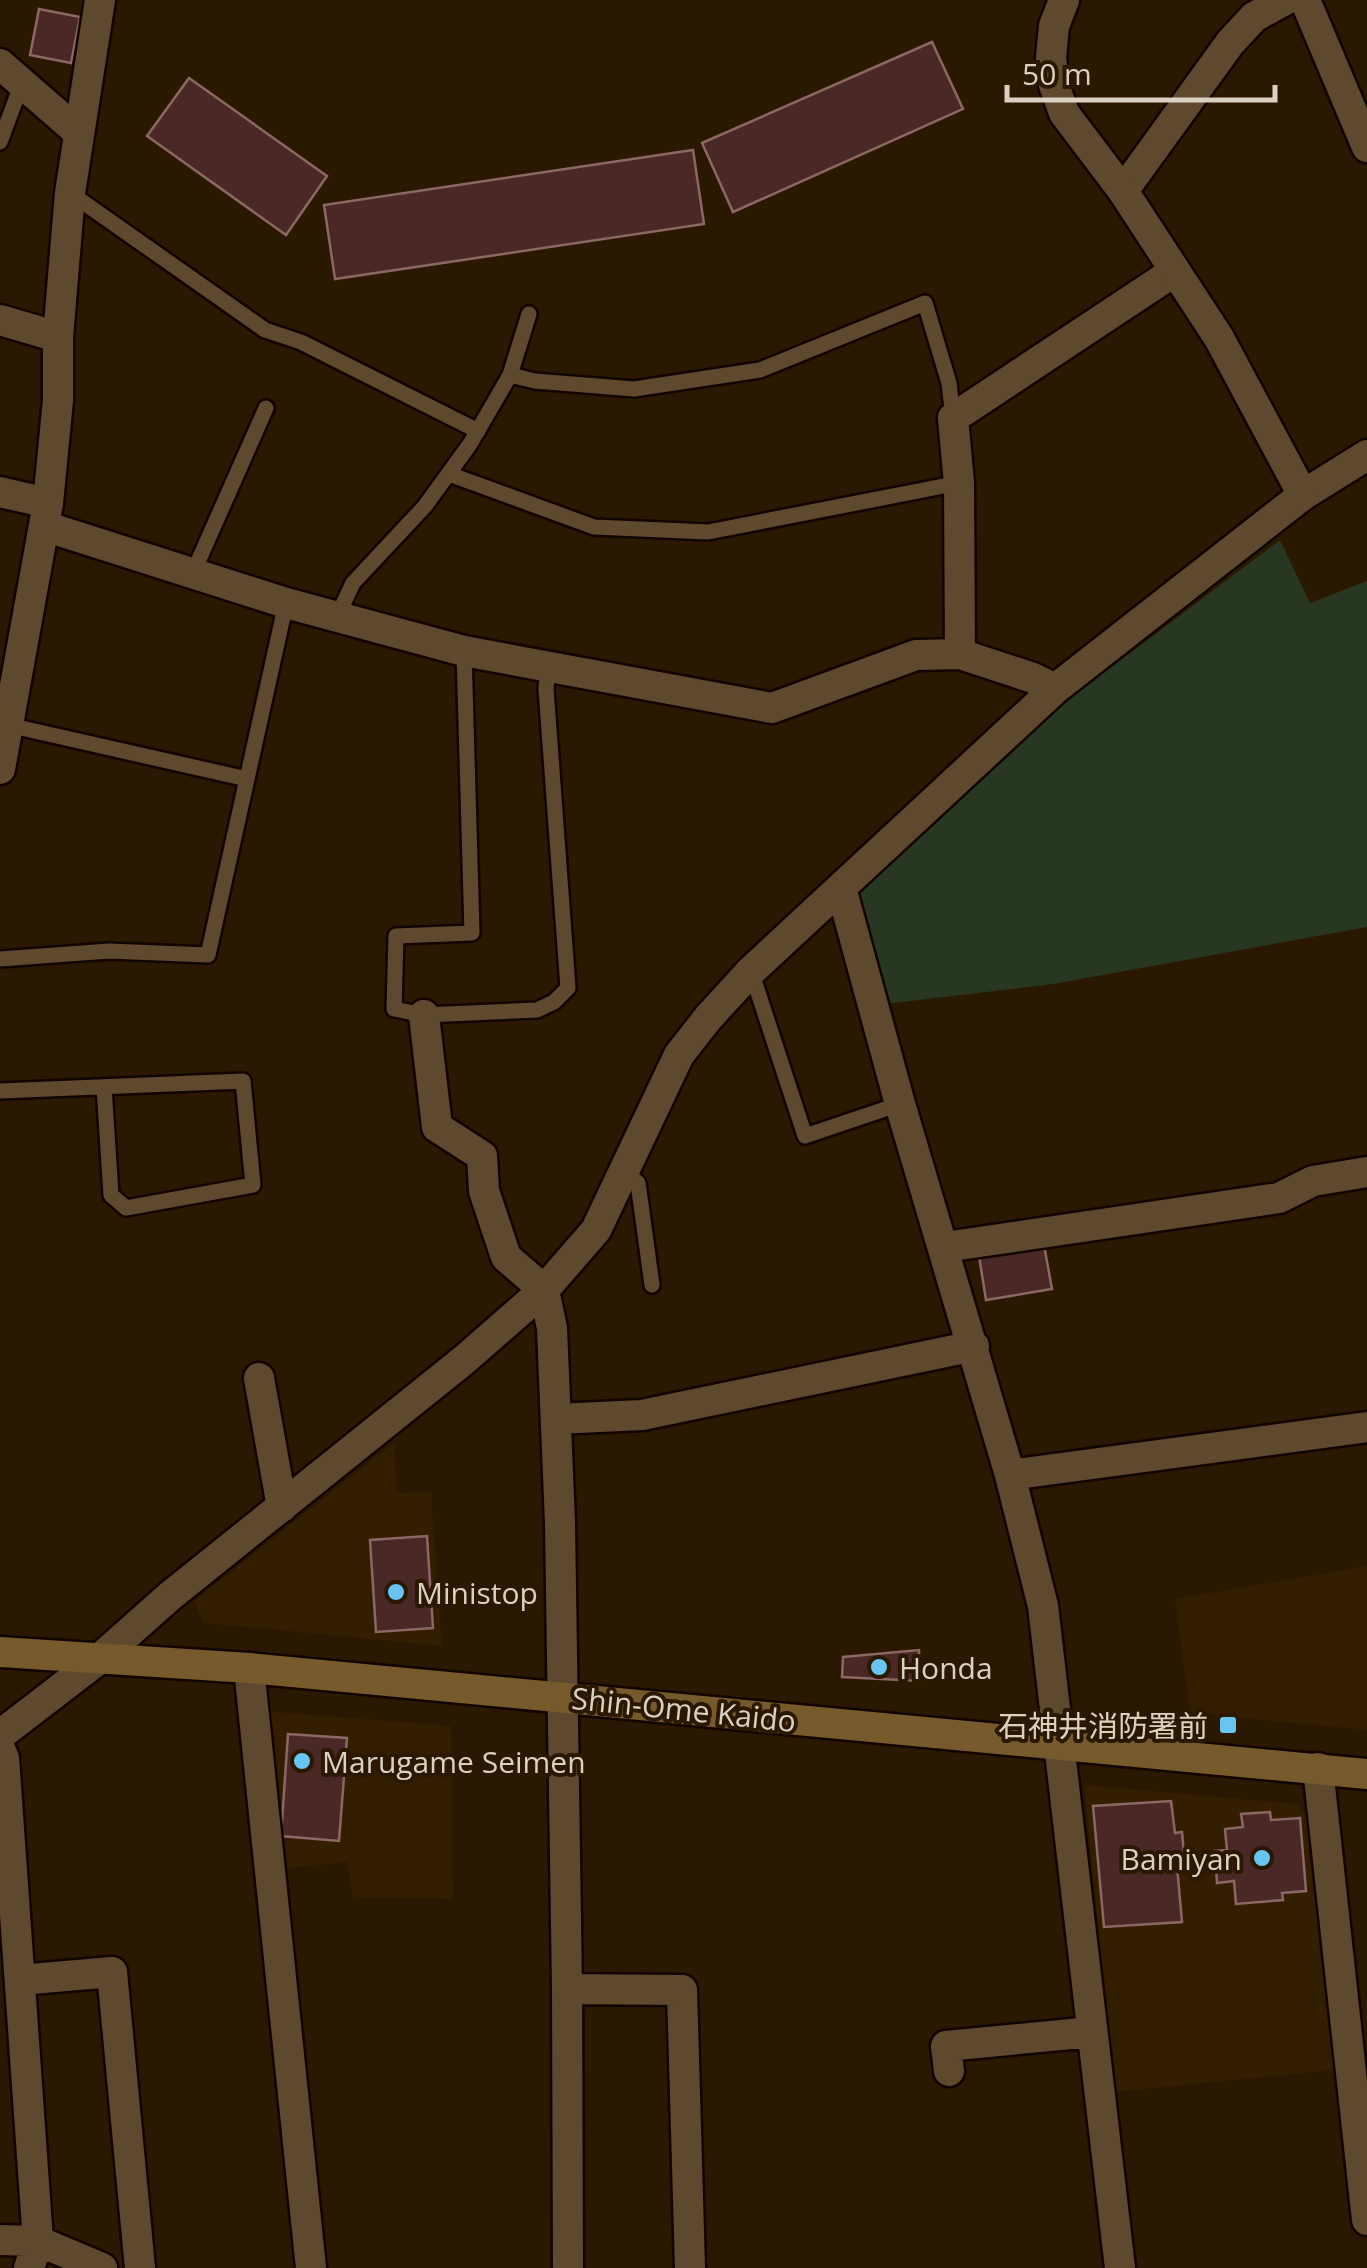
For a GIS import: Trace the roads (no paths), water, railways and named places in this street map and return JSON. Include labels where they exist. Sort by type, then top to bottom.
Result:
[{"type":"main road","name":"Shin-Ome Kaido","points":[[0,1652],[249,1668],[1367,1774]]},
{"type":"street","points":[[0,769],[46,514],[58,400],[58,337],[70,194],[100,0]]},
{"type":"street","points":[[1064,0],[1054,26],[1051,58],[1054,85],[1064,113],[1123,190],[1219,338],[1303,496]]},
{"type":"street","points":[[1123,190],[1230,43],[1254,18],[1285,0]]},
{"type":"street","points":[[1304,0],[1367,147]]},
{"type":"street","points":[[11,74],[78,132]]},
{"type":"street","points":[[960,654],[959,484],[953,418],[1176,272]]},
{"type":"street","points":[[0,320],[58,337]]},
{"type":"street","points":[[0,1734],[98,1659],[544,1290],[596,1230],[680,1055],[752,971],[1055,689],[1303,496],[1367,455]]},
{"type":"street","points":[[0,492],[193,573],[464,652],[772,708],[916,654],[960,654],[1055,689]]},
{"type":"street","points":[[841,888],[900,1104],[974,1346],[1044,1606],[1120,2268]]},
{"type":"street","points":[[424,1015],[436,1127],[482,1156],[484,1190],[506,1258],[544,1290],[552,1328],[568,1989],[568,2268]]},
{"type":"street","points":[[945,1247],[1279,1198],[1313,1181],[1367,1172]]},
{"type":"street","points":[[556,1419],[642,1415],[974,1346]]},
{"type":"street","points":[[258,1378],[282,1507]]},
{"type":"street","points":[[1010,1475],[1367,1427]]},
{"type":"street","points":[[249,1668],[311,2268]]},
{"type":"street","points":[[0,1750],[4,1758],[20,1980],[34,2255]]},
{"type":"street","points":[[1318,1768],[1367,2220]]},
{"type":"street","points":[[20,1980],[112,1972],[140,2268]]},
{"type":"street","points":[[568,1989],[682,1990],[690,2268]]},
{"type":"street","points":[[949,2071],[946,2046],[1092,2032]]},
{"type":"street","points":[[0,2240],[34,2255],[102,2268]]},
{"type":"lane","points":[[0,142],[11,74]]},
{"type":"lane","points":[[70,194],[265,330],[301,342],[478,430]]},
{"type":"lane","points":[[510,376],[634,390],[760,370],[925,303],[949,382],[953,418]]},
{"type":"lane","points":[[337,617],[353,582],[425,506],[478,430],[510,376],[529,314]]},
{"type":"lane","points":[[193,573],[266,408]]},
{"type":"lane","points":[[449,474],[594,527],[708,532],[959,484]]},
{"type":"lane","points":[[0,959],[108,950],[208,955],[286,603]]},
{"type":"lane","points":[[464,652],[472,932],[396,936],[394,1009],[424,1015],[537,1010],[554,1002],[568,988],[548,666]]},
{"type":"lane","points":[[8,725],[247,779]]},
{"type":"lane","points":[[752,971],[805,1136],[900,1104]]},
{"type":"lane","points":[[0,1092],[104,1087],[243,1082],[253,1185],[126,1208],[112,1195],[104,1087]]},
{"type":"lane","points":[[624,1170],[638,1183],[652,1286]]},
{"type":"place","name":"Ministop","points":[[396,1592]]},
{"type":"place","name":"Honda","points":[[879,1667]]},
{"type":"place","name":"石神井消防署前","points":[[1228,1725]]},
{"type":"place","name":"Marugame Seimen","points":[[302,1761]]},
{"type":"place","name":"Bamiyan","points":[[1262,1858]]}]
